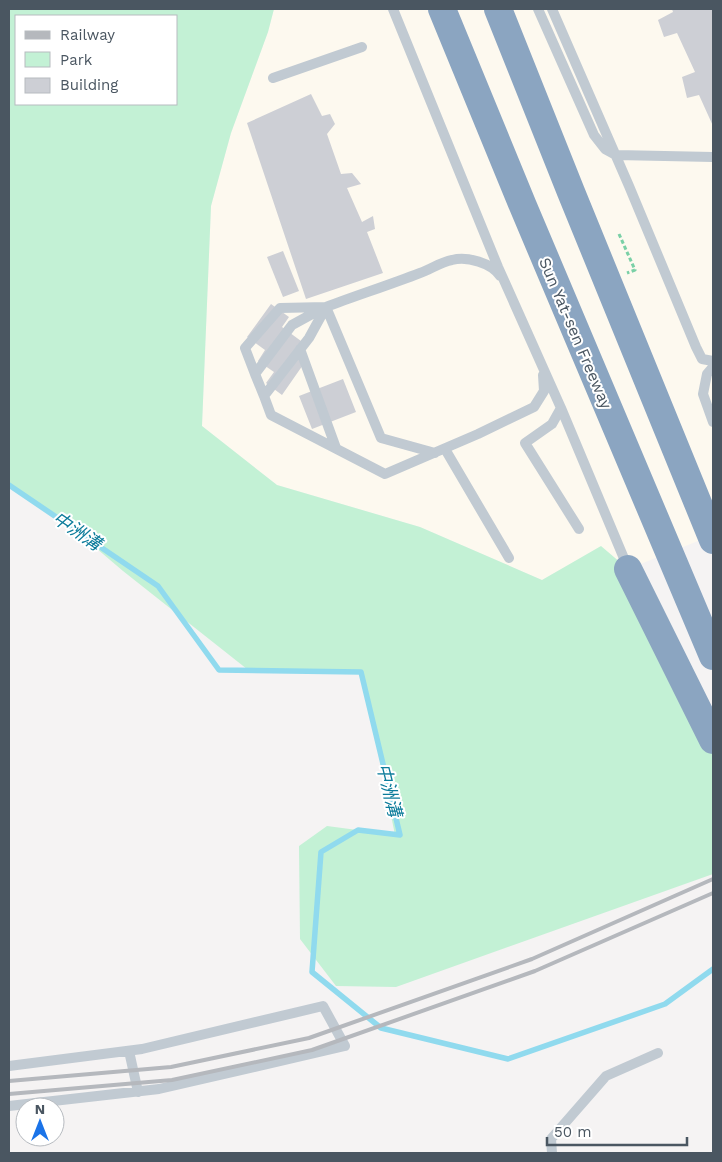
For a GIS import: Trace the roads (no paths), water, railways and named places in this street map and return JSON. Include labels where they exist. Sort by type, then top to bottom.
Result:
[{"type":"highway","name":"Sun Yat-sen Freeway","points":[[442,9],[530,224],[713,656]]},
{"type":"highway","points":[[498,9],[713,540]]},
{"type":"highway","points":[[628,569],[713,740]]},
{"type":"lane","points":[[393,9],[506,284],[561,408],[628,569]]},
{"type":"lane","points":[[538,9],[594,135],[604,148],[616,155],[713,157]]},
{"type":"lane","points":[[552,9],[616,155],[696,347],[702,359],[713,361]]},
{"type":"lane","points":[[273,78],[362,47]]},
{"type":"lane","points":[[255,374],[292,325],[326,307],[453,259],[484,263],[497,271],[506,284]]},
{"type":"lane","points":[[264,396],[309,338],[326,307]]},
{"type":"lane","points":[[326,307],[280,308],[245,348],[271,415],[385,474],[440,451],[534,407],[544,391],[540,360]]},
{"type":"lane","points":[[326,307],[381,438],[440,451],[509,558]]},
{"type":"lane","points":[[300,349],[336,448]]},
{"type":"lane","points":[[713,367],[707,374],[703,394],[713,422]]},
{"type":"lane","points":[[561,408],[552,424],[525,443],[579,529]]},
{"type":"lane","points":[[9,1066],[142,1049],[323,1006],[345,1046],[159,1089],[9,1106]]},
{"type":"lane","points":[[129,1051],[138,1092]]},
{"type":"lane","points":[[552,1153],[551,1140],[606,1076],[658,1053]]},
{"type":"waterway","name":"中洲溝","points":[[9,485],[158,586],[219,670],[361,672],[400,835],[358,830],[321,852],[312,972],[381,1028],[508,1059],[665,1004],[713,969]]},
{"type":"railway","points":[[9,1081],[171,1067],[309,1038],[532,959],[713,879]]},
{"type":"railway","points":[[9,1094],[172,1080],[312,1050],[535,971],[713,893]]}]
